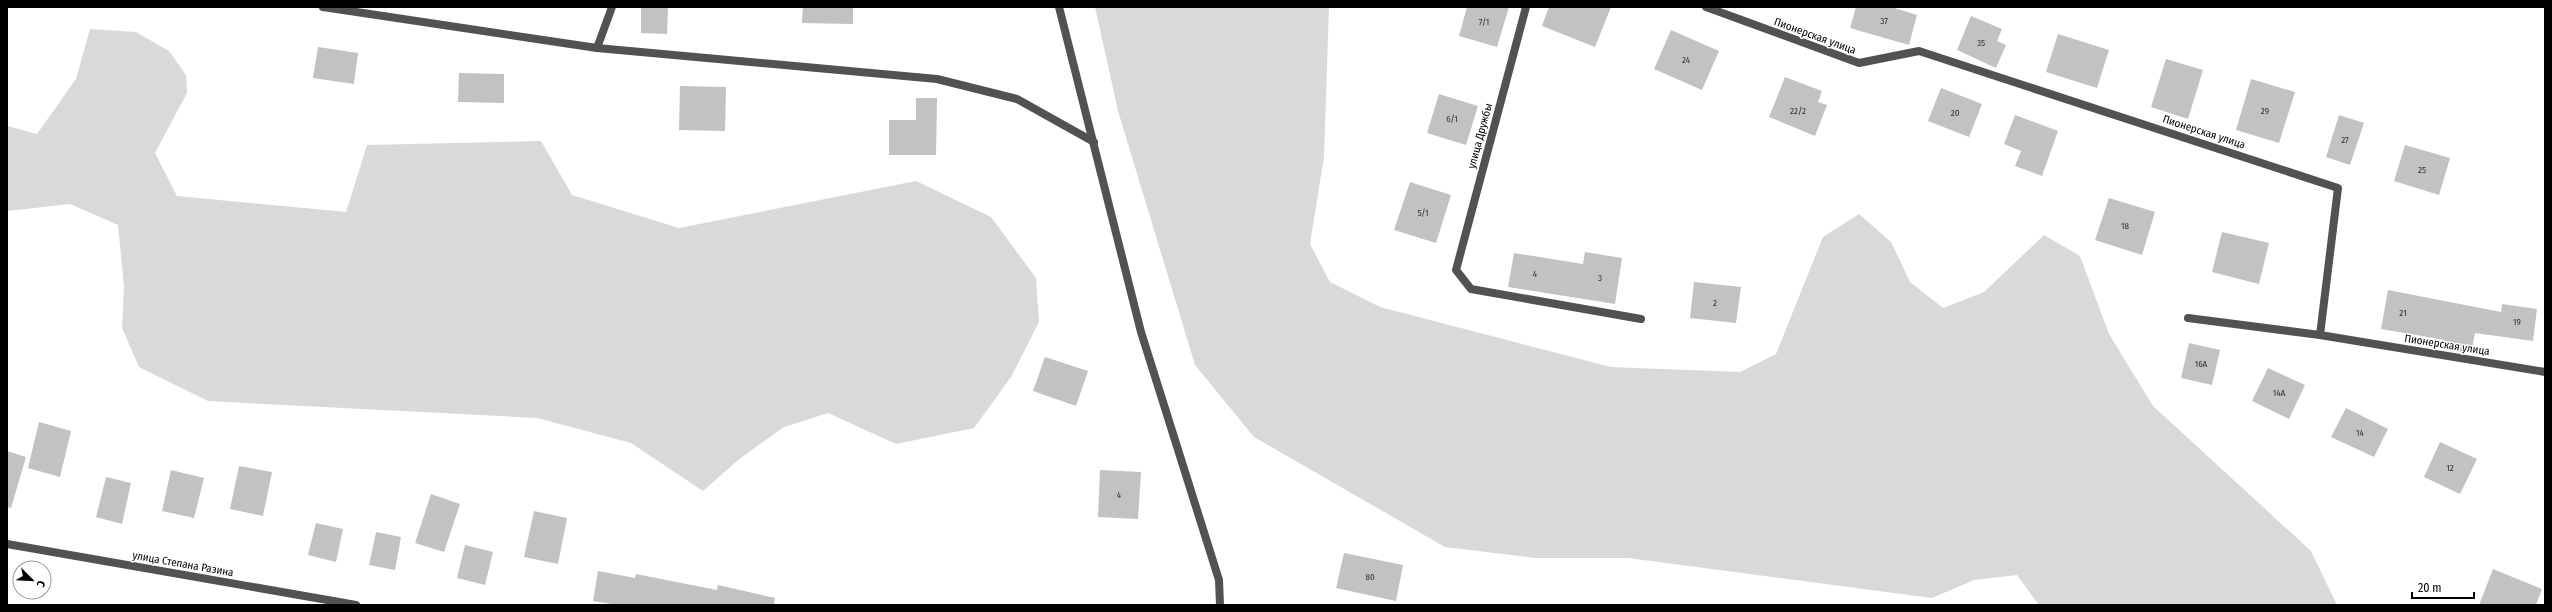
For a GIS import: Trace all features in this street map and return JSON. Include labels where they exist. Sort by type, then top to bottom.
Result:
[{"type":"street","points":[[323,7],[597,48],[937,79],[1017,99],[1094,142]]},
{"type":"street","points":[[597,48],[612,7]]},
{"type":"street","points":[[1059,7],[1142,332],[1219,580],[1220,605]]},
{"type":"street","name":"улица Дружбы","points":[[1526,7],[1456,270],[1471,289],[1641,319]]},
{"type":"street","name":"Пионерская улица","points":[[1706,7],[1859,64],[1919,51],[2338,188],[2320,335],[2545,372]]},
{"type":"street","points":[[2188,318],[2320,335]]},
{"type":"street","name":"улица Степана Разина","points":[[7,544],[356,605]]},
{"type":"shaded area","points":[[1095,7],[1329,7],[1324,157],[1310,244],[1330,282],[1380,307],[1611,367],[1740,372],[1776,354],[1823,237],[1859,214],[1891,242],[1910,282],[1943,308],[1984,292],[2044,235],[2080,256],[2109,334],[2153,406],[2311,551],[2337,605],[2039,605],[2017,575],[1974,580],[1932,598],[1628,558],[1536,558],[1445,547],[1254,437],[1195,365],[1118,111]]},
{"type":"shaded area","points":[[90,29],[136,32],[169,51],[186,75],[187,93],[155,153],[177,196],[346,212],[367,145],[541,141],[572,195],[679,228],[916,181],[991,217],[1036,278],[1039,322],[1011,377],[974,428],[896,444],[828,413],[784,427],[738,460],[703,491],[631,443],[537,418],[208,401],[139,367],[122,328],[124,287],[118,225],[70,204],[7,211],[7,126],[37,134],[76,79]]},
{"type":"building","points":[[641,7],[668,7],[667,34],[641,33]]},
{"type":"building","points":[[803,7],[853,7],[853,24],[802,23]]},
{"type":"building","points":[[1467,7],[1509,7],[1497,47],[1459,36]]},
{"type":"building","points":[[1549,7],[1611,7],[1595,47],[1542,26]]},
{"type":"building","points":[[1856,7],[1891,7],[1917,15],[1909,45],[1850,28]]},
{"type":"building","points":[[1971,16],[2002,29],[1997,41],[2006,45],[1996,68],[1957,50]]},
{"type":"building","points":[[1671,30],[1719,51],[1702,90],[1654,69]]},
{"type":"building","points":[[2058,34],[2109,50],[2097,88],[2046,72]]},
{"type":"building","points":[[318,47],[358,53],[354,84],[313,78]]},
{"type":"building","points":[[2166,59],[2203,70],[2188,119],[2151,107]]},
{"type":"building","points":[[459,73],[504,74],[504,103],[458,102]]},
{"type":"building","points":[[1785,77],[1822,91],[1818,102],[1827,105],[1815,136],[1769,117]]},
{"type":"building","points":[[2251,79],[2295,92],[2279,143],[2236,130]]},
{"type":"building","points":[[680,86],[726,87],[725,131],[679,130]]},
{"type":"building","points":[[1941,88],[1982,104],[1969,137],[1928,121]]},
{"type":"building","points":[[1439,94],[1478,106],[1466,145],[1427,133]]},
{"type":"building","points":[[916,98],[937,98],[936,155],[889,155],[889,120],[916,120]]},
{"type":"building","points":[[2015,115],[2058,131],[2042,176],[2015,166],[2021,151],[2004,144]]},
{"type":"building","points":[[2339,115],[2364,123],[2350,165],[2326,157]]},
{"type":"building","points":[[2405,145],[2450,158],[2439,195],[2394,181]]},
{"type":"building","points":[[1410,182],[1451,195],[1436,243],[1394,230]]},
{"type":"building","points":[[2109,198],[2155,212],[2142,255],[2095,240]]},
{"type":"building","points":[[2222,232],[2269,243],[2259,284],[2212,272]]},
{"type":"building","points":[[1585,252],[1622,258],[1615,304],[1508,287],[1514,253],[1583,264]]},
{"type":"building","points":[[1694,282],[1741,287],[1736,323],[1690,318]]},
{"type":"building","points":[[2388,290],[2501,312],[2502,304],[2537,309],[2533,341],[2475,333],[2471,353],[2443,349],[2445,340],[2381,329]]},
{"type":"building","points":[[2189,343],[2220,350],[2212,385],[2181,378]]},
{"type":"building","points":[[1045,357],[1088,371],[1076,406],[1033,391]]},
{"type":"building","points":[[2268,368],[2305,385],[2289,419],[2252,401]]},
{"type":"building","points":[[2346,408],[2388,429],[2374,457],[2331,437]]},
{"type":"building","points":[[39,422],[71,431],[60,477],[28,468]]},
{"type":"building","points":[[2440,442],[2477,459],[2460,494],[2424,477]]},
{"type":"building","points":[[7,451],[26,457],[11,508],[7,507]]},
{"type":"building","points":[[239,466],[272,472],[263,516],[230,509]]},
{"type":"building","points":[[171,470],[204,478],[194,518],[162,511]]},
{"type":"building","points":[[1100,470],[1141,472],[1138,519],[1098,517]]},
{"type":"building","points":[[106,477],[131,483],[122,524],[96,517]]},
{"type":"building","points":[[431,494],[460,504],[444,552],[415,543]]},
{"type":"building","points":[[534,511],[567,518],[558,564],[524,557]]},
{"type":"building","points":[[316,523],[343,529],[336,562],[308,555]]},
{"type":"building","points":[[376,532],[401,537],[395,570],[369,565]]},
{"type":"building","points":[[465,545],[493,552],[485,585],[457,578]]},
{"type":"building","points":[[1344,553],[1403,565],[1396,601],[1336,588]]},
{"type":"building","points":[[2493,569],[2542,589],[2536,605],[2479,605]]},
{"type":"building","points":[[598,571],[635,578],[636,574],[717,590],[718,585],[775,598],[774,605],[617,605],[593,601]]}]
